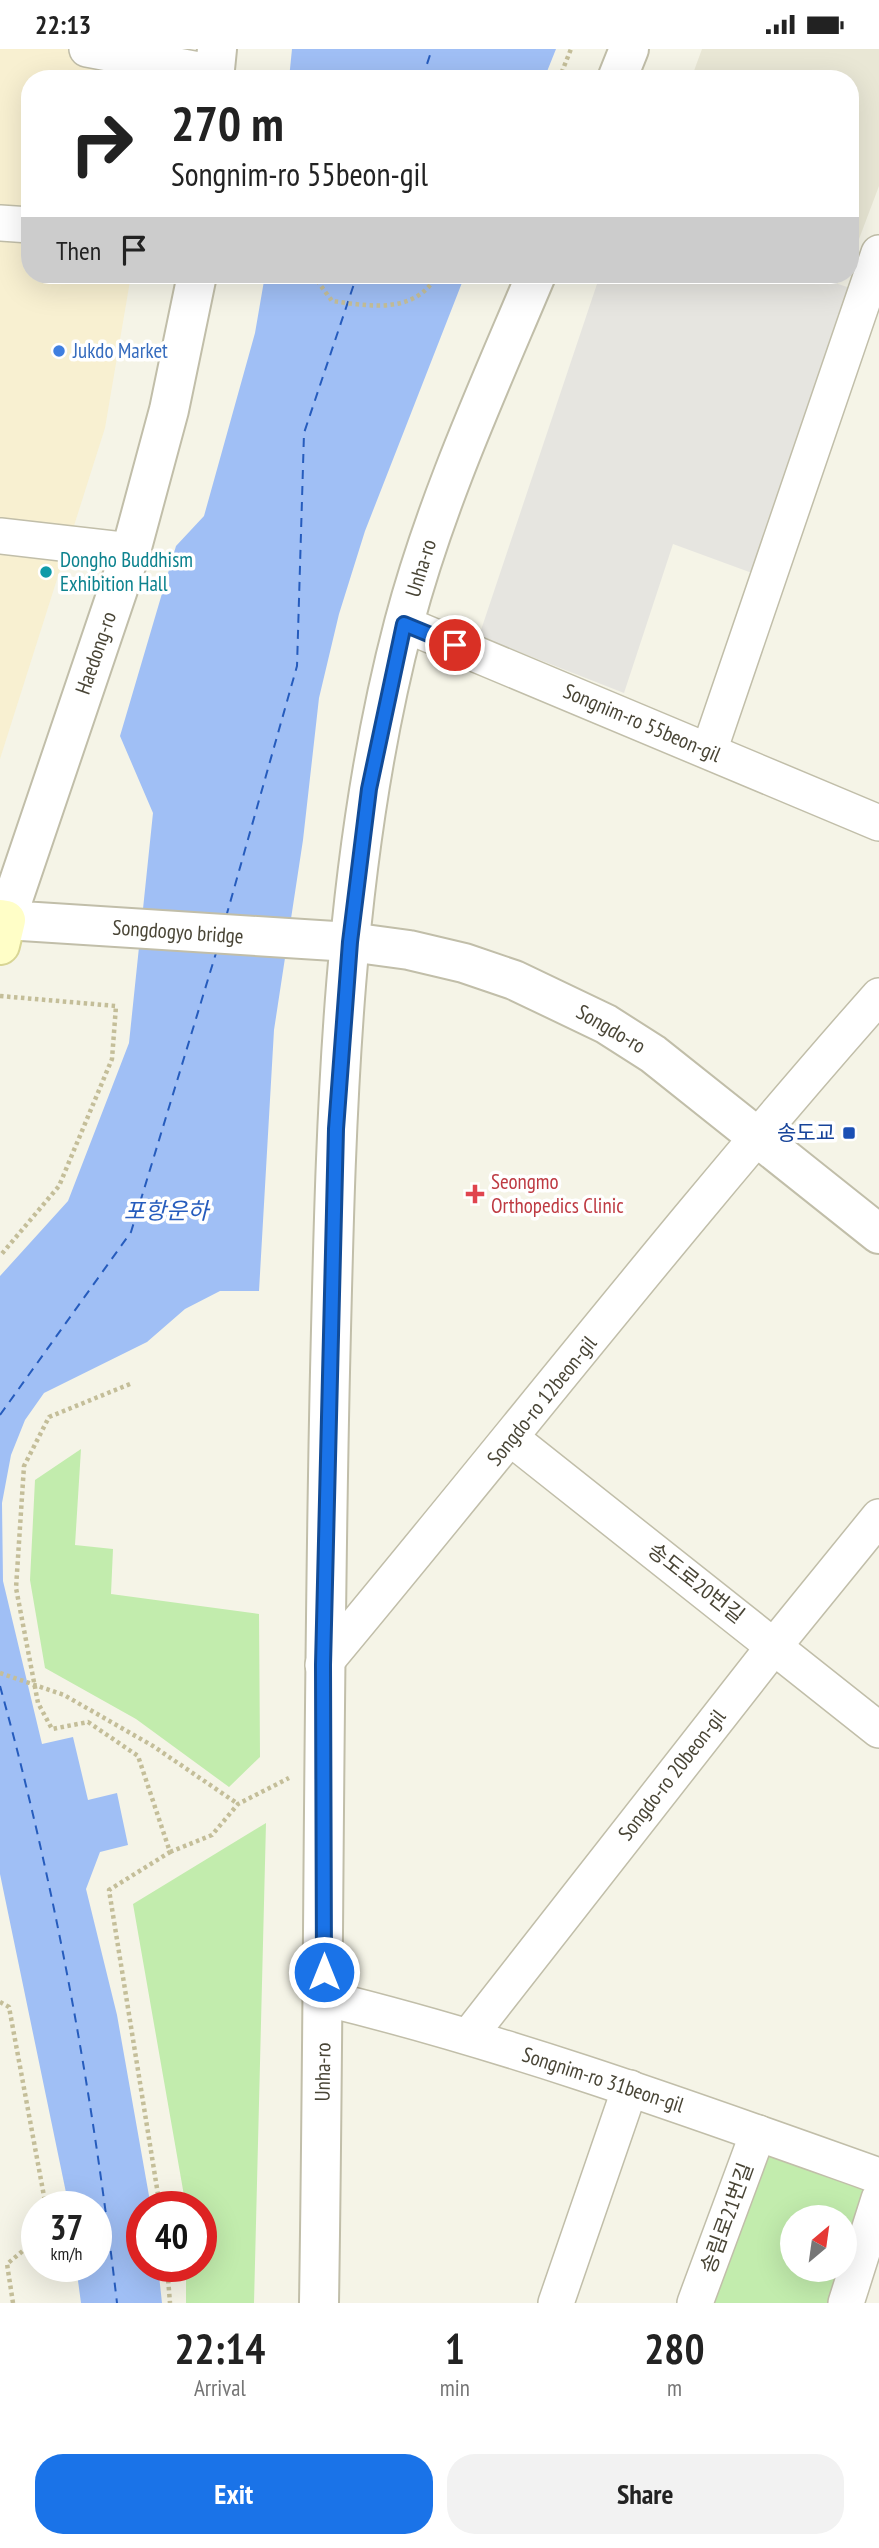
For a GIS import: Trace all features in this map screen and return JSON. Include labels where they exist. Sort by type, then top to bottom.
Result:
[{"type":"street","points":[[87,49],[215,67]]},
{"type":"street","points":[[621,70],[629,49]]},
{"type":"street","points":[[0,223],[21,224]]},
{"type":"street","points":[[709,751],[870,269]]},
{"type":"street","name":"Haedong-ro","points":[[2,928],[131,551],[169,410],[195,284]]},
{"type":"street","name":"Unha-ro","points":[[319,2303],[324,1998],[323,1665],[336,1129],[350,942],[369,789],[404,624],[441,507],[532,284]]},
{"type":"street","points":[[0,536],[131,551]]},
{"type":"street","name":"Songnim-ro 55beon-gil","points":[[404,624],[879,823]]},
{"type":"street","name":"Songdogyo bridge","points":[[2,928],[67,923],[289,939]]},
{"type":"street","name":"Songdo-ro","points":[[289,939],[350,942],[409,950],[464,963],[561,1000],[653,1053],[879,1234]]},
{"type":"street","name":"Songdo-ro 12beon-gil","points":[[323,1665],[512,1439],[757,1135],[879,996]]},
{"type":"street","name":"송도로20번길","points":[[512,1439],[879,1730]]},
{"type":"street","name":"Songdo-ro 20beon-gil","points":[[469,2036],[775,1645],[879,1517]]},
{"type":"street","name":"Songnim-ro 31beon-gil","points":[[324,1998],[469,2036],[630,2088],[879,2176]]},
{"type":"street","points":[[556,2303],[630,2088]]},
{"type":"street","name":"송림로21번길","points":[[695,2303],[758,2133]]},
{"type":"street","points":[[846,2303],[879,2199]]},
{"type":"path","points":[[563,70],[571,49]]},
{"type":"path","points":[[320,284],[332,301],[381,308],[415,298],[428,284]]},
{"type":"path","points":[[0,996],[116,1006],[111,1059],[59,1186],[0,1256]]},
{"type":"path","points":[[130,1384],[49,1417],[24,1466],[16,1588],[38,1703],[52,1729],[88,1722],[138,1756],[170,1852]]},
{"type":"path","points":[[0,1672],[64,1695],[153,1746],[238,1804]]},
{"type":"path","points":[[157,2191],[109,1890],[170,1852],[212,1835],[238,1804],[323,1762]]},
{"type":"path","points":[[0,2002],[9,2007],[43,2191]]},
{"type":"path","points":[[13,2303],[7,2264],[21,2252]]},
{"type":"path","points":[[168,2282],[170,2303]]},
{"type":"shaded area","name":"Jukdo Market","points":[[0,49],[170,49],[166,70],[21,70],[21,284],[129,284],[105,428],[0,759]]},
{"type":"shaded area","points":[[702,49],[879,49],[879,186],[859,239],[859,70],[694,70]]},
{"type":"shaded area","points":[[597,284],[838,284],[850,288],[752,573],[673,544],[624,693],[479,636]]},
{"type":"green space","points":[[81,1449],[75,1545],[113,1549],[111,1594],[259,1614],[260,1757],[229,1787],[136,1719],[45,1668],[30,1580],[35,1480]]},
{"type":"green space","points":[[266,1823],[254,2303],[186,2303],[186,2282],[217,2282],[217,2191],[183,2191],[133,1904]]},
{"type":"green space","points":[[763,2148],[874,2186],[858,2233],[858,2205],[780,2205],[780,2282],[841,2282],[834,2303],[711,2303]]},
{"type":"water","points":[[292,49],[556,49],[548,70],[290,70]]},
{"type":"water","name":"포항운하","points":[[263,284],[461,284],[365,531],[339,614],[319,698],[303,840],[274,1030],[259,1291],[220,1291],[185,1309],[147,1342],[44,1393],[25,1420],[11,1455],[2,1503],[3,1581],[42,1744],[73,1737],[88,1800],[117,1793],[128,1845],[100,1852],[86,1889],[117,2015],[148,2191],[126,2191],[126,2282],[160,2282],[162,2303],[81,2303],[78,2282],[112,2282],[112,2191],[66,2191],[0,1874],[0,1276],[68,1201],[129,1043],[153,813],[120,736],[176,546],[204,516],[255,333]]},
{"type":"ferry route","points":[[425,70],[432,49]]},
{"type":"ferry route","points":[[226,917],[297,666],[304,433],[354,284]]},
{"type":"ferry route","points":[[0,1415],[131,1232],[216,953]]},
{"type":"ferry route","points":[[0,1686],[39,1838],[71,1992],[117,2303]]},
{"type":"place","name":"Jukdo Market","points":[[59,351]]},
{"type":"place","name":"Dongho Buddhism Exhibition Hall","points":[[46,572]]},
{"type":"place","name":"송도교","points":[[849,1133]]},
{"type":"place","name":"Seongmo Orthopedics Clinic","points":[[475,1194]]},
{"type":"route","points":[[324,1972],[323,1665],[336,1129],[350,942],[369,789],[404,624],[455,645]]}]
